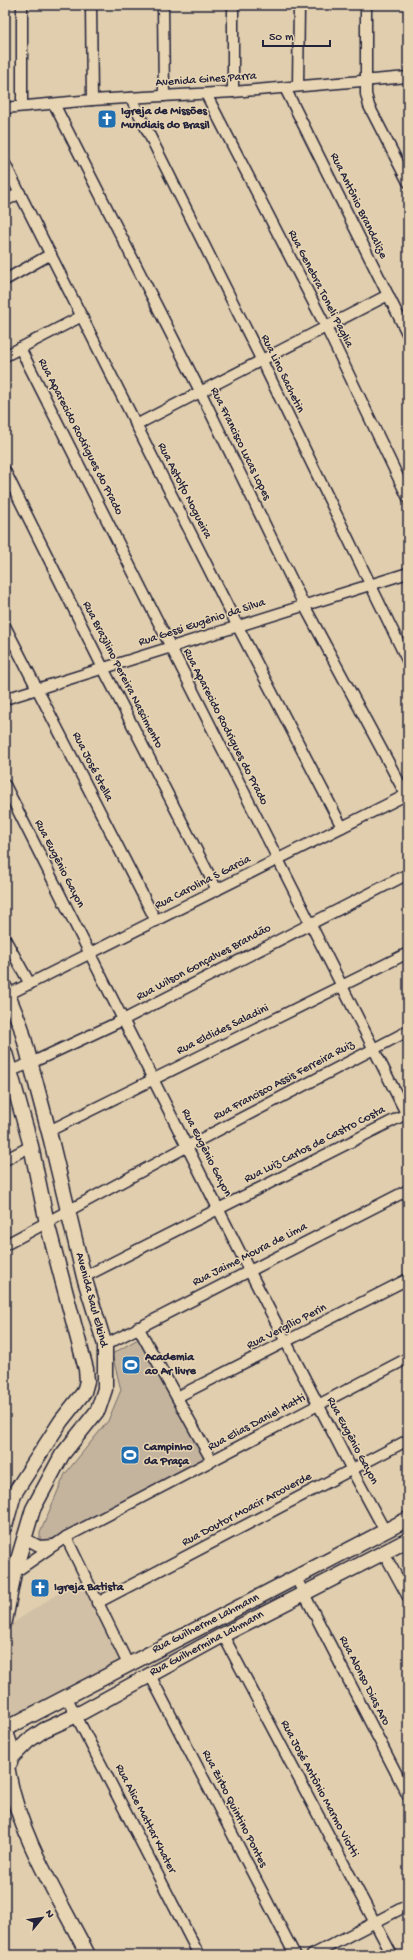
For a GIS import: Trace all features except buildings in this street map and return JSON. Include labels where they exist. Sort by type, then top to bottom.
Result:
[{"type":"main road","name":"Avenida Saul Elkind","points":[[5,1621],[14,1573],[33,1509],[62,1455],[98,1410],[105,1389],[105,1345],[84,1277],[31,1063],[21,1027],[7,991]]},
{"type":"main road","name":"Avenida Saul Elkind","points":[[5,1053],[8,1071],[31,1146],[47,1223],[86,1369],[84,1392],[10,1495],[5,1526]]},
{"type":"main road","points":[[66,1415],[84,1428]]},
{"type":"main road","name":"Rua Guilherme Lahmann","points":[[5,1730],[66,1696],[408,1519]]},
{"type":"main road","name":"Rua Guilhermina Lahmann","points":[[12,1757],[28,1741],[44,1730],[77,1715],[223,1635],[408,1540]]},
{"type":"main road","points":[[5,1730],[10,1742],[12,1757],[7,1774],[17,1809],[29,1839],[88,1955]]},
{"type":"main road","points":[[5,1812],[29,1839]]},
{"type":"street","points":[[22,5],[22,106]]},
{"type":"street","points":[[91,5],[92,100]]},
{"type":"street","points":[[163,5],[164,96]]},
{"type":"street","points":[[233,5],[233,92]]},
{"type":"street","points":[[298,86],[299,5]]},
{"type":"street","points":[[366,5],[366,94],[370,106],[408,182]]},
{"type":"street","name":"Avenida Gines Parra","points":[[5,108],[92,100],[233,92],[408,77]]},
{"type":"street","name":"Rua Antônio Brandalize","points":[[285,88],[408,335]]},
{"type":"street","name":"Rua Genebra Toneli Paglia","points":[[206,94],[326,326],[408,498]]},
{"type":"street","name":"Rua Lino Sachetin","points":[[131,98],[261,359],[408,662]]},
{"type":"street","name":"Rua Francisco Lucas Lopes","points":[[54,104],[200,391],[304,605],[407,795]]},
{"type":"street","name":"Rua Astolfo Nogueira","points":[[5,164],[237,625],[342,827]]},
{"type":"street","points":[[5,201],[20,193]]},
{"type":"street","points":[[5,280],[51,254]]},
{"type":"street","points":[[136,425],[261,359],[388,295]]},
{"type":"street","points":[[5,356],[82,316]]},
{"type":"street","name":"Rua Aparecido Rodrigues do Prado","points":[[20,348],[407,1115]]},
{"type":"street","name":"Rua Brazilino Pereira Nascimento","points":[[5,472],[103,668],[217,890]]},
{"type":"street","name":"Rua Gessi Eugênio da Silva","points":[[5,699],[237,625],[371,585],[408,572]]},
{"type":"street","name":"Rua José Stella","points":[[5,626],[156,921]]},
{"type":"street","name":"Rua Eugênio Gayon","points":[[5,785],[219,1207],[249,1270],[385,1531]]},
{"type":"street","name":"Rua Carolina S Garcia","points":[[7,991],[30,984],[90,955],[407,795]]},
{"type":"street","name":"Rua Wilson Gonçalves Brandão","points":[[8,1071],[31,1063],[123,1020],[408,874]]},
{"type":"street","points":[[5,939],[30,984]]},
{"type":"street","name":"Rua Elclides Saladini","points":[[49,1131],[408,953]]},
{"type":"street","name":"Rua Francisco Assis Ferreira Ruiz","points":[[5,1245],[188,1146],[408,1031]]},
{"type":"street","name":"Rua Luiz Carlos de Castro Costa","points":[[84,1277],[219,1207],[407,1115]]},
{"type":"street","points":[[5,1160],[31,1146]]},
{"type":"street","name":"Rua Jaime Moura de Lima","points":[[105,1345],[408,1190]]},
{"type":"street","name":"Rua Vergílio Perin","points":[[177,1397],[408,1279]]},
{"type":"street","points":[[138,1327],[212,1462]]},
{"type":"street","name":"Rua Elias Daniel Hatti","points":[[14,1573],[66,1537],[212,1462],[318,1404],[408,1358]]},
{"type":"street","name":"Rua Doutor Moacir Arcoverde","points":[[97,1603],[408,1440]]},
{"type":"street","points":[[66,1537],[128,1664]]},
{"type":"street","points":[[24,1538],[39,1546],[54,1545]]},
{"type":"street","points":[[384,1553],[408,1597]]},
{"type":"street","name":"Rua Alonso Dias Aro","points":[[296,1578],[408,1796]]},
{"type":"street","name":"Rua José Antônio Marmo Viotti","points":[[223,1635],[392,1955]]},
{"type":"street","name":"Rua Zirbo Quintino Pontes","points":[[150,1675],[295,1955]]},
{"type":"street","name":"Rua Alice Mattar Khater","points":[[66,1696],[200,1955]]},
{"type":"street","points":[[312,1955],[408,1905]]},
{"type":"shaded area","points":[[138,1339],[205,1459],[45,1543],[40,1539],[40,1533],[65,1474],[108,1421],[121,1390],[112,1354]]},
{"type":"shaded area","points":[[79,1580],[121,1661],[5,1724],[5,1668],[13,1623]]},
{"type":"place","name":"Igreja de Missões Mundiais do Brasil","points":[[107,119]]},
{"type":"place","name":"Academia ao Ar livre","points":[[131,1365]]},
{"type":"place","name":"Campinho da Praça","points":[[130,1455]]},
{"type":"place","name":"Igreja Batista","points":[[40,1588]]}]
